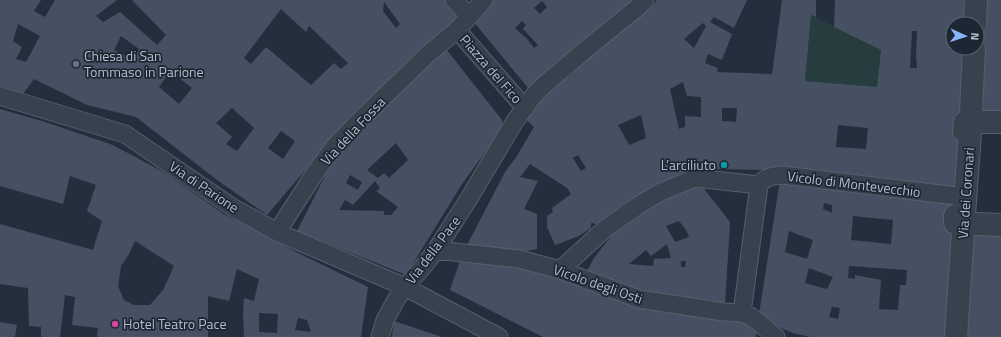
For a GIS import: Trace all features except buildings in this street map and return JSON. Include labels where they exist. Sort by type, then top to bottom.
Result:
[{"type":"street","points":[[975,16],[976,0]]},
{"type":"street","points":[[970,128],[974,56]]},
{"type":"street","name":"Via dei Coronari","points":[[956,337],[962,208],[960,189],[965,122],[970,128]]},
{"type":"street","points":[[970,128],[1001,122]]},
{"type":"street","points":[[970,128],[1001,133]]},
{"type":"street","points":[[962,208],[1001,216]]},
{"type":"street","points":[[962,208],[1001,225]]},
{"type":"lane","points":[[454,0],[469,16]]},
{"type":"lane","name":"Piazza del Fico","points":[[442,42],[457,30],[484,0]]},
{"type":"lane","name":"Via della Pace","points":[[499,337],[404,287],[436,250],[525,108],[543,86],[645,0]]},
{"type":"lane","name":"Piazza del Fico","points":[[457,30],[525,108]]},
{"type":"lane","name":"Via della Fossa","points":[[277,232],[317,170],[334,147],[442,42]]},
{"type":"lane","name":"Via di Parione","points":[[0,96],[125,134],[232,206],[277,232],[404,287]]},
{"type":"lane","name":"Vicolo di Montevecchio","points":[[759,185],[762,180],[768,177],[782,175],[962,208]]},
{"type":"lane","points":[[560,270],[611,225],[648,199],[674,186],[695,178],[759,185],[742,313]]},
{"type":"lane","name":"Vicolo degli Osti","points":[[436,250],[520,259],[560,270],[639,299],[724,312],[742,313],[758,321],[776,337]]},
{"type":"lane","points":[[380,337],[385,320],[404,287]]},
{"type":"green space","points":[[811,15],[881,50],[877,87],[805,81]]},
{"type":"place","name":"Chiesa di San Tommaso in Parione","points":[[76,64]]},
{"type":"place","name":"L’arciliuto","points":[[724,165]]},
{"type":"place","name":"Hotel Teatro Pace","points":[[115,324]]}]
